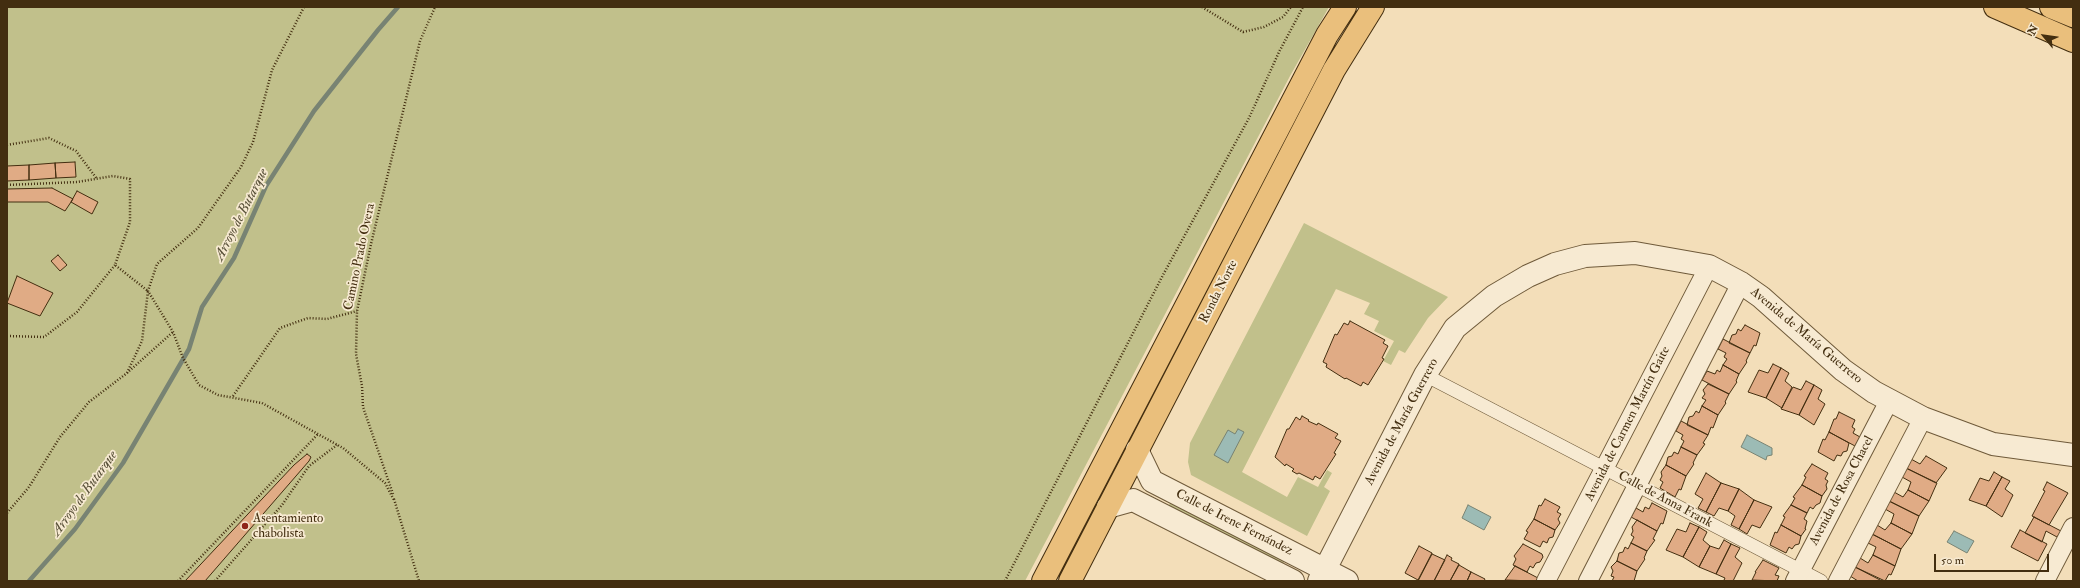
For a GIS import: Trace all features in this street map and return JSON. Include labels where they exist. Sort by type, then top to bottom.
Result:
[{"type":"main road","name":"Ronda Norte","points":[[1043,581],[1327,35],[1345,7]]},
{"type":"main road","name":"Ronda Norte","points":[[1070,581],[1334,70],[1349,43],[1373,7]]},
{"type":"main road","points":[[1995,7],[2073,41]]},
{"type":"main road","points":[[2051,7],[2073,16]]},
{"type":"street","name":"Avenida de María Guerrero","points":[[1322,575],[1425,375],[1455,328],[1494,296],[1528,276],[1555,264],[1585,256],[1635,253],[1709,266],[1741,283],[1761,297],[1843,370],[1889,401],[1923,418],[1993,444],[2073,455]]},
{"type":"street","name":"Avenida de Carmen Martín Gaite","points":[[1546,581],[1709,266]]},
{"type":"street","points":[[1588,581],[1741,283]]},
{"type":"street","name":"Calle de Anna Frank","points":[[1425,375],[1637,486],[1797,576],[1821,581]]},
{"type":"street","name":"Avenida de Rosa Chacel","points":[[1797,576],[1889,401]]},
{"type":"street","points":[[1838,581],[1923,418]]},
{"type":"street","name":"Calle de Irene Fernández","points":[[1138,450],[1152,481],[1322,575],[1347,581]]},
{"type":"street","name":"Calle de Irene Fernández","points":[[1108,506],[1133,500],[1293,581]]},
{"type":"street","points":[[2045,581],[2073,527]]},
{"type":"path","points":[[127,373],[142,341],[148,291],[157,264],[198,228],[241,167],[253,142],[272,70],[304,7]]},
{"type":"path","name":"Camino Prado Overa","points":[[419,581],[363,406],[362,386],[356,354],[357,311],[371,244],[420,41],[435,7]]},
{"type":"path","points":[[1202,7],[1244,32],[1270,24],[1283,17],[1291,7]]},
{"type":"path","points":[[1005,581],[1163,275],[1249,118],[1279,52],[1303,7]]},
{"type":"path","points":[[7,145],[50,138],[76,151],[97,178]]},
{"type":"path","points":[[7,185],[77,182],[113,176],[130,179],[130,222],[115,265],[77,312],[44,337],[7,336]]},
{"type":"path","points":[[115,265],[148,291],[173,332],[183,358],[199,385],[218,395],[233,396],[262,403],[337,445],[385,483],[394,500]]},
{"type":"path","points":[[233,396],[280,328],[308,318],[327,319],[357,311]]},
{"type":"path","points":[[7,512],[29,487],[60,437],[89,402],[127,373],[173,332]]},
{"type":"path","points":[[178,581],[318,434]]},
{"type":"path","points":[[215,581],[282,505],[309,466],[337,445]]},
{"type":"shaded area","points":[[7,7],[1329,7],[1290,76],[1025,581],[7,581]]},
{"type":"shaded area","points":[[1304,223],[1448,297],[1428,318],[1405,353],[1399,350],[1391,365],[1383,361],[1394,341],[1374,331],[1379,321],[1364,314],[1370,303],[1336,289],[1242,472],[1287,497],[1298,477],[1318,487],[1327,470],[1332,473],[1324,487],[1330,491],[1307,536],[1191,475],[1188,462],[1190,443]]},
{"type":"shaded area","points":[[1171,501],[1285,560],[1282,566],[1168,507]]},
{"type":"water","points":[[1238,429],[1244,432],[1228,463],[1214,455],[1228,430],[1235,434]]},
{"type":"water","points":[[1747,435],[1772,448],[1772,455],[1767,456],[1766,460],[1741,447]]},
{"type":"water","points":[[1468,505],[1491,517],[1484,530],[1462,518]]},
{"type":"water","points":[[1954,531],[1974,541],[1967,553],[1947,542]]},
{"type":"building","points":[[75,162],[76,177],[56,178],[55,163]]},
{"type":"building","points":[[55,163],[56,178],[29,180],[29,165]]},
{"type":"building","points":[[29,165],[29,180],[7,181],[7,166]]},
{"type":"building","points":[[52,188],[73,199],[65,211],[48,202],[7,202],[7,189]]},
{"type":"building","points":[[77,191],[98,202],[92,214],[71,202]]},
{"type":"building","points":[[58,255],[67,265],[60,271],[51,261]]},
{"type":"building","points":[[17,276],[53,293],[40,316],[7,303]]},
{"type":"building","points":[[1350,321],[1385,340],[1383,343],[1388,346],[1382,358],[1384,359],[1368,385],[1363,382],[1361,386],[1346,378],[1345,379],[1326,367],[1327,364],[1323,362],[1335,334],[1337,335],[1344,323],[1348,325]]},
{"type":"building","points":[[1745,325],[1760,333],[1756,346],[1754,345],[1750,353],[1729,343],[1732,335],[1736,334],[1738,329],[1741,331]]},
{"type":"building","points":[[1723,339],[1750,353],[1746,361],[1747,362],[1739,374],[1723,365],[1727,359],[1724,357],[1726,353],[1718,349]]},
{"type":"building","points":[[1773,364],[1781,368],[1766,398],[1748,392],[1759,370],[1768,373]]},
{"type":"building","points":[[1723,365],[1739,374],[1736,381],[1737,382],[1729,394],[1702,380],[1707,371],[1715,374],[1717,370],[1720,372]]},
{"type":"building","points":[[1781,368],[1789,373],[1785,381],[1792,387],[1782,408],[1766,398]]},
{"type":"building","points":[[1806,381],[1814,385],[1799,415],[1781,409],[1793,387],[1801,390]]},
{"type":"building","points":[[1708,384],[1729,394],[1725,402],[1726,403],[1718,415],[1702,406],[1706,400],[1702,398],[1705,394],[1703,390]]},
{"type":"building","points":[[1814,385],[1822,390],[1818,399],[1825,404],[1814,425],[1799,415]]},
{"type":"building","points":[[1702,406],[1718,415],[1713,428],[1711,427],[1708,435],[1687,425],[1689,417],[1693,416],[1696,411],[1699,413]]},
{"type":"building","points":[[1839,412],[1855,420],[1852,427],[1855,429],[1853,433],[1860,437],[1855,446],[1829,432],[1834,419],[1836,419]]},
{"type":"building","points":[[1302,416],[1309,420],[1308,421],[1317,425],[1318,423],[1338,434],[1335,438],[1341,441],[1334,453],[1336,454],[1320,479],[1315,476],[1313,480],[1299,473],[1297,474],[1292,471],[1294,469],[1286,464],[1285,466],[1275,457],[1287,429],[1289,429],[1296,417],[1300,420]]},
{"type":"building","points":[[1681,421],[1708,435],[1703,443],[1705,444],[1697,455],[1681,447],[1684,441],[1681,439],[1683,435],[1676,431]]},
{"type":"building","points":[[1829,432],[1849,443],[1847,451],[1843,452],[1841,456],[1837,455],[1834,461],[1818,452],[1823,439],[1825,440]]},
{"type":"building","points":[[1681,447],[1697,455],[1693,463],[1694,464],[1686,476],[1666,465],[1668,457],[1672,456],[1674,452],[1678,454]]},
{"type":"building","name":"Asentamiento chabolista","points":[[307,454],[311,457],[309,461],[205,581],[185,581],[294,465]]},
{"type":"building","points":[[1926,456],[1947,468],[1936,483],[1906,468],[1911,459],[1920,464]]},
{"type":"building","points":[[1812,464],[1828,473],[1825,479],[1828,481],[1826,485],[1827,489],[1822,496],[1802,485],[1806,477],[1804,476]]},
{"type":"building","points":[[1666,465],[1686,476],[1681,490],[1679,489],[1675,497],[1660,488],[1663,482],[1660,480],[1662,476],[1661,472]]},
{"type":"building","points":[[1906,468],[1937,483],[1929,501],[1908,490],[1911,482],[1902,477]]},
{"type":"building","points":[[1994,472],[2002,477],[1986,506],[1969,500],[1980,478],[1989,481]]},
{"type":"building","points":[[1706,473],[1721,483],[1706,512],[1698,508],[1703,499],[1695,494]]},
{"type":"building","points":[[2002,477],[2010,481],[2005,489],[2013,495],[2002,517],[1986,506]]},
{"type":"building","points":[[2047,482],[2068,493],[2049,525],[2032,516],[2045,491],[2043,490]]},
{"type":"building","points":[[1721,483],[1739,489],[1728,511],[1719,508],[1714,516],[1706,512]]},
{"type":"building","points":[[1802,485],[1822,496],[1820,503],[1813,509],[1810,507],[1807,513],[1791,505],[1795,498],[1793,497]]},
{"type":"building","points":[[1739,489],[1754,500],[1739,529],[1731,525],[1735,516],[1728,511]]},
{"type":"building","points":[[1908,490],[1929,501],[1919,516],[1889,501],[1894,492],[1903,497]]},
{"type":"building","points":[[1545,499],[1560,507],[1557,512],[1561,514],[1558,519],[1560,523],[1555,530],[1534,519],[1539,505],[1541,506]]},
{"type":"building","points":[[1754,500],[1772,507],[1760,528],[1752,525],[1747,534],[1739,529]]},
{"type":"building","points":[[1889,501],[1919,516],[1912,534],[1891,523],[1894,514],[1885,509]]},
{"type":"building","points":[[1652,503],[1667,511],[1663,524],[1661,523],[1657,531],[1631,517],[1636,508],[1643,512],[1645,507],[1649,509]]},
{"type":"building","points":[[1791,505],[1807,513],[1804,519],[1807,521],[1806,529],[1801,536],[1781,525],[1785,517],[1783,516]]},
{"type":"building","points":[[2034,517],[2061,531],[2057,537],[2046,531],[2042,542],[2025,533]]},
{"type":"building","points":[[1534,519],[1555,530],[1553,537],[1549,538],[1547,543],[1543,541],[1540,547],[1524,539],[1528,532],[1526,531]]},
{"type":"building","points":[[1637,520],[1657,531],[1653,539],[1655,540],[1647,551],[1631,543],[1634,537],[1631,535],[1633,531],[1632,527]]},
{"type":"building","points":[[1690,523],[1699,527],[1683,557],[1666,550],[1677,529],[1686,532]]},
{"type":"building","points":[[1891,523],[1912,534],[1901,549],[1872,534],[1877,525],[1885,530]]},
{"type":"building","points":[[1781,525],[1801,536],[1799,544],[1795,545],[1792,549],[1789,547],[1786,553],[1770,545],[1775,532],[1777,533]]},
{"type":"building","points":[[1699,527],[1707,532],[1703,540],[1710,546],[1699,567],[1683,557]]},
{"type":"building","points":[[2020,530],[2047,544],[2038,561],[2011,547]]},
{"type":"building","points":[[1872,534],[1901,549],[1895,566],[1873,555],[1876,547],[1868,543]]},
{"type":"building","points":[[1724,540],[1731,544],[1716,574],[1699,567],[1710,546],[1719,549]]},
{"type":"building","points":[[1631,543],[1647,551],[1644,558],[1645,559],[1637,571],[1617,561],[1619,553],[1623,552],[1625,547],[1628,549]]},
{"type":"building","points":[[1523,544],[1542,554],[1543,557],[1533,568],[1530,566],[1527,572],[1513,565],[1516,559],[1514,556]]},
{"type":"building","points":[[1731,544],[1740,548],[1735,557],[1742,563],[1733,581],[1726,581],[1724,580],[1725,578],[1716,574]]},
{"type":"building","points":[[1419,546],[1432,553],[1418,580],[1405,573]]},
{"type":"building","points":[[1432,554],[1445,560],[1434,581],[1418,581]]},
{"type":"building","points":[[1447,555],[1452,558],[1451,560],[1459,564],[1450,581],[1434,581]]},
{"type":"building","points":[[1873,555],[1895,566],[1891,575],[1889,574],[1885,581],[1855,567],[1860,558],[1868,563]]},
{"type":"building","points":[[1763,560],[1779,568],[1775,575],[1779,576],[1777,581],[1752,580],[1755,572]]},
{"type":"building","points":[[1617,561],[1637,571],[1634,581],[1612,581],[1614,577],[1611,576],[1613,571],[1611,567]]},
{"type":"building","points":[[1459,565],[1471,572],[1467,581],[1450,581]]},
{"type":"building","points":[[1515,566],[1538,578],[1536,581],[1505,580]]},
{"type":"building","points":[[1855,567],[1882,581],[1858,581],[1850,576]]},
{"type":"building","points":[[1471,572],[1485,579],[1484,581],[1467,581]]},
{"type":"waterway","name":"Arroyo de Butarque","points":[[29,581],[75,529],[123,463],[189,349],[202,307],[234,258],[266,186],[314,111],[398,7]]},
{"type":"place","name":"Asentamiento chabolista","points":[[245,526]]}]
